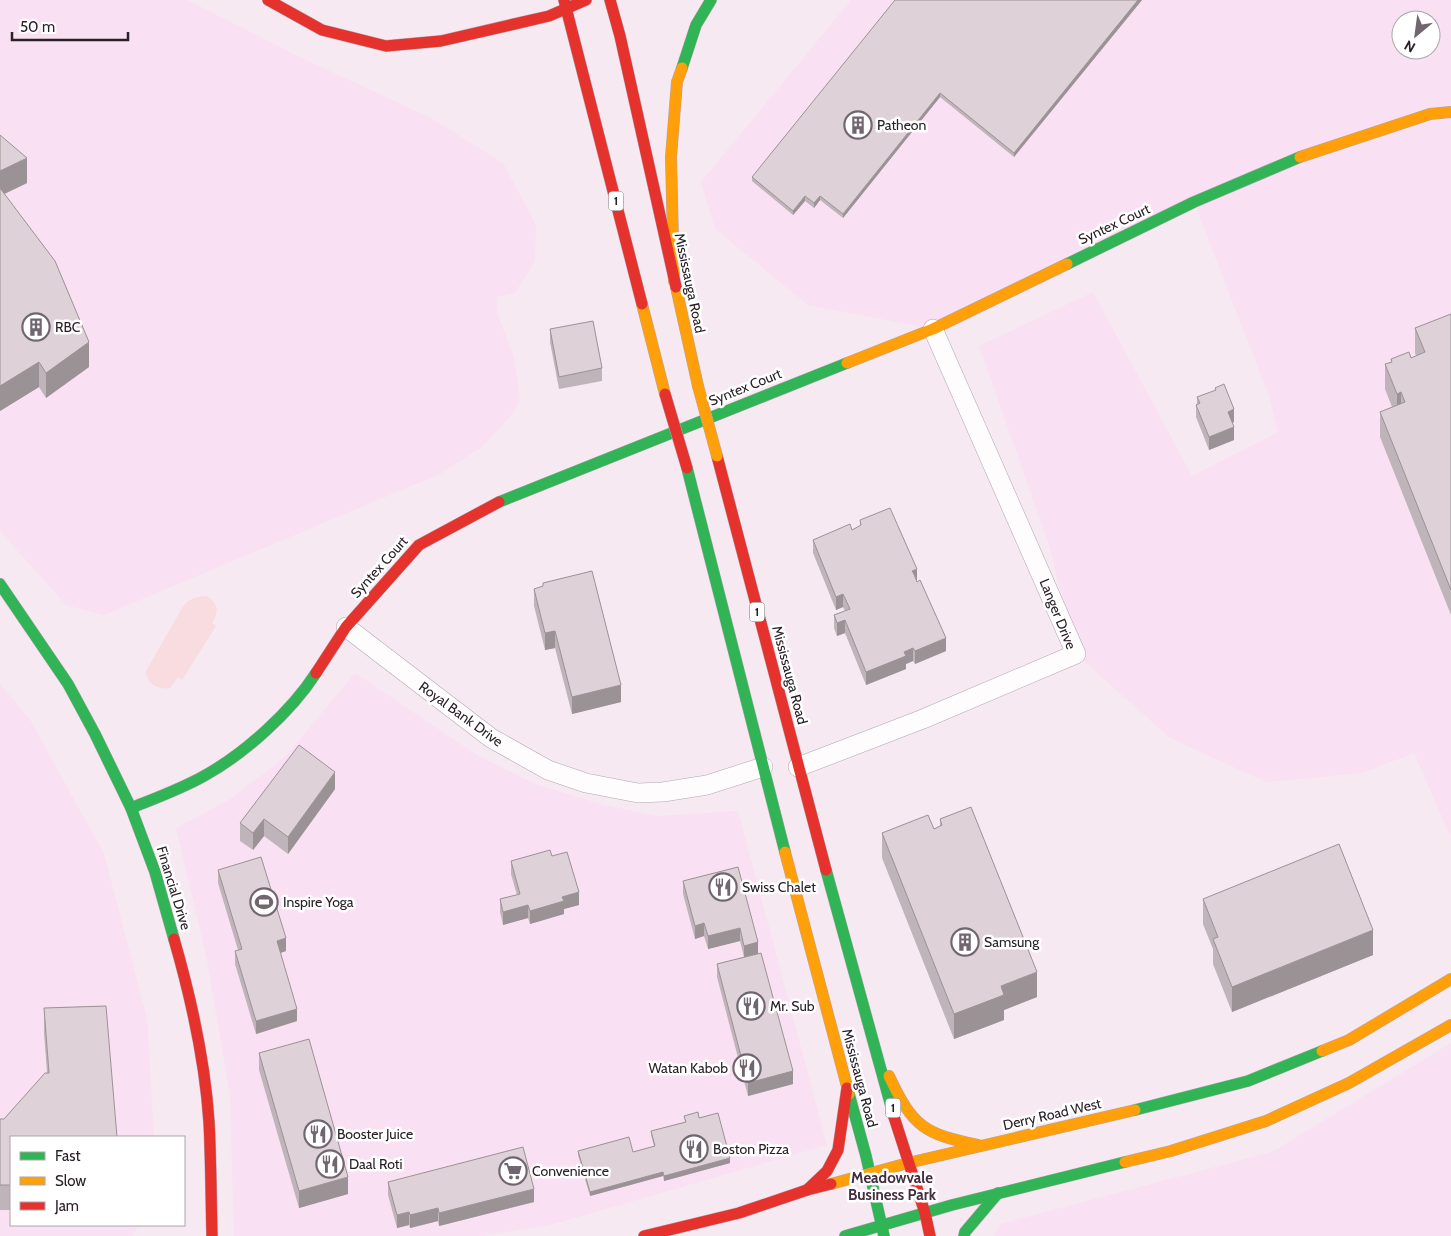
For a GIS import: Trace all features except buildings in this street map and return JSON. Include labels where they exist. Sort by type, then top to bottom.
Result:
[{"type":"main road","points":[[268,0],[322,30],[386,46],[441,41],[549,16],[565,4],[586,0]]},
{"type":"main road","name":"Mississauga Road","points":[[610,0],[620,36],[698,386],[798,767],[930,1236]]},
{"type":"main road","points":[[674,281],[671,157],[677,82],[696,25],[711,0]]},
{"type":"main road","name":"Mississauga Road","points":[[565,4],[665,394],[687,468],[763,768],[870,1174],[882,1231]]},
{"type":"main road","name":"Syntex Court","points":[[131,808],[181,788],[236,756],[274,722],[312,679],[346,627],[419,545],[502,501],[933,329],[1194,202],[1296,158],[1430,114],[1451,112]]},
{"type":"main road","name":"Financial Drive","points":[[0,584],[68,684],[95,734],[131,808],[155,872],[187,983],[203,1071],[209,1121],[212,1236]]},
{"type":"main road","name":"Derry Road West","points":[[644,1236],[738,1213],[807,1190],[908,1163],[1158,1105],[1248,1081],[1349,1040],[1451,979]]},
{"type":"main road","points":[[845,1236],[882,1231],[925,1213],[998,1193],[1171,1151],[1266,1121],[1349,1083],[1451,1025]]},
{"type":"main road","points":[[878,1054],[899,1098],[920,1126],[949,1139],[981,1146]]},
{"type":"main road","points":[[807,1190],[827,1171],[838,1150],[847,1088]]},
{"type":"main road","points":[[964,1236],[965,1232],[998,1193]]},
{"type":"street","name":"Langer Drive","points":[[798,767],[923,719],[1076,654],[933,329]]},
{"type":"street","name":"Royal Bank Drive","points":[[346,627],[491,738],[548,770],[586,783],[638,793],[663,792],[707,785],[763,768]]},
{"type":"shaded area","points":[[0,0],[187,0],[306,60],[431,118],[503,163],[536,225],[535,261],[515,293],[497,297],[497,313],[514,357],[520,399],[514,412],[483,446],[440,474],[104,615],[66,605],[0,531]]},
{"type":"shaded area","points":[[851,0],[1451,0],[1451,838],[1414,753],[1362,773],[1266,782],[1170,738],[1076,654],[1049,545],[979,346],[1093,292],[1192,476],[1278,432],[1270,399],[1194,202],[933,329],[808,305],[715,229],[701,182]]},
{"type":"shaded area","points":[[206,596],[215,604],[217,611],[212,623],[216,626],[182,680],[178,677],[170,688],[161,688],[153,685],[148,679],[146,671],[182,608],[192,599]]},
{"type":"shaded area","points":[[355,673],[480,757],[535,784],[603,805],[657,816],[738,811],[827,1145],[550,1225],[481,1236],[234,1236],[230,1096],[207,960],[176,828],[232,798],[286,756]]},
{"type":"shaded area","points":[[0,684],[30,720],[104,854],[147,1019],[154,1136],[10,1136],[10,1226],[138,1226],[131,1236],[0,1236]]},
{"type":"shaded area","points":[[1451,1043],[1451,1236],[994,1236],[1000,1224],[1272,1152]]},
{"type":"traffic: fast","points":[[682,68],[696,25],[711,0]]},
{"type":"traffic: fast","points":[[1067,264],[1194,202],[1300,157]]},
{"type":"traffic: fast","points":[[499,502],[847,363]]},
{"type":"traffic: fast","points":[[687,468],[785,852]]},
{"type":"traffic: fast","points":[[0,584],[68,684],[95,734],[131,808],[155,872],[174,939]]},
{"type":"traffic: fast","points":[[131,808],[195,781],[235,756],[280,717],[306,688],[316,673]]},
{"type":"traffic: fast","points":[[826,870],[894,1117]]},
{"type":"traffic: fast","points":[[1135,1110],[1248,1081],[1322,1051]]},
{"type":"traffic: fast","points":[[849,1094],[866,1156],[884,1236]]},
{"type":"traffic: fast","points":[[845,1236],[952,1205],[1125,1162]]},
{"type":"traffic: fast","points":[[964,1236],[965,1232],[998,1193]]},
{"type":"traffic: slow","points":[[674,281],[671,157],[677,82],[682,68]]},
{"type":"traffic: slow","points":[[1300,157],[1430,114],[1451,112]]},
{"type":"traffic: slow","points":[[847,363],[933,329],[1067,264]]},
{"type":"traffic: slow","points":[[676,287],[698,386]]},
{"type":"traffic: slow","points":[[642,304],[665,394]]},
{"type":"traffic: slow","points":[[698,386],[717,456]]},
{"type":"traffic: slow","points":[[785,852],[849,1094]]},
{"type":"traffic: slow","points":[[1322,1051],[1349,1040],[1451,979]]},
{"type":"traffic: slow","points":[[1125,1162],[1171,1151],[1266,1121],[1349,1083],[1451,1025]]},
{"type":"traffic: slow","points":[[889,1076],[905,1107],[922,1126],[945,1137],[978,1145]]},
{"type":"traffic: slow","points":[[831,1184],[908,1163],[1135,1110]]},
{"type":"traffic: jam","points":[[268,0],[322,30],[386,46],[441,41],[549,16],[586,0]]},
{"type":"traffic: jam","points":[[564,0],[642,304]]},
{"type":"traffic: jam","points":[[610,0],[620,36],[676,287]]},
{"type":"traffic: jam","points":[[665,394],[687,468]]},
{"type":"traffic: jam","points":[[717,456],[826,870]]},
{"type":"traffic: jam","points":[[316,673],[346,627],[419,545],[499,502]]},
{"type":"traffic: jam","points":[[174,939],[201,1052],[209,1122],[212,1236]]},
{"type":"traffic: jam","points":[[807,1190],[827,1171],[838,1150],[847,1088]]},
{"type":"traffic: jam","points":[[894,1117],[925,1213],[930,1236]]},
{"type":"traffic: jam","points":[[644,1236],[739,1213],[831,1184]]},
{"type":"place","name":"Patheon","points":[[858,125]]},
{"type":"place","name":"RBC","points":[[36,327]]},
{"type":"place","name":"Swiss Chalet","points":[[723,887]]},
{"type":"place","name":"Inspire Yoga","points":[[264,902]]},
{"type":"place","name":"Samsung","points":[[965,942]]},
{"type":"place","name":"Mr. Sub","points":[[751,1006]]},
{"type":"place","name":"Watan Kabob","points":[[747,1068]]},
{"type":"place","name":"Booster Juice","points":[[318,1134]]},
{"type":"place","name":"Boston Pizza","points":[[694,1149]]},
{"type":"place","name":"Daal Roti","points":[[330,1164]]},
{"type":"place","name":"Convenience","points":[[513,1171]]},
{"type":"district","name":"Meadowvale Business Park","points":[[892,1186]]}]
